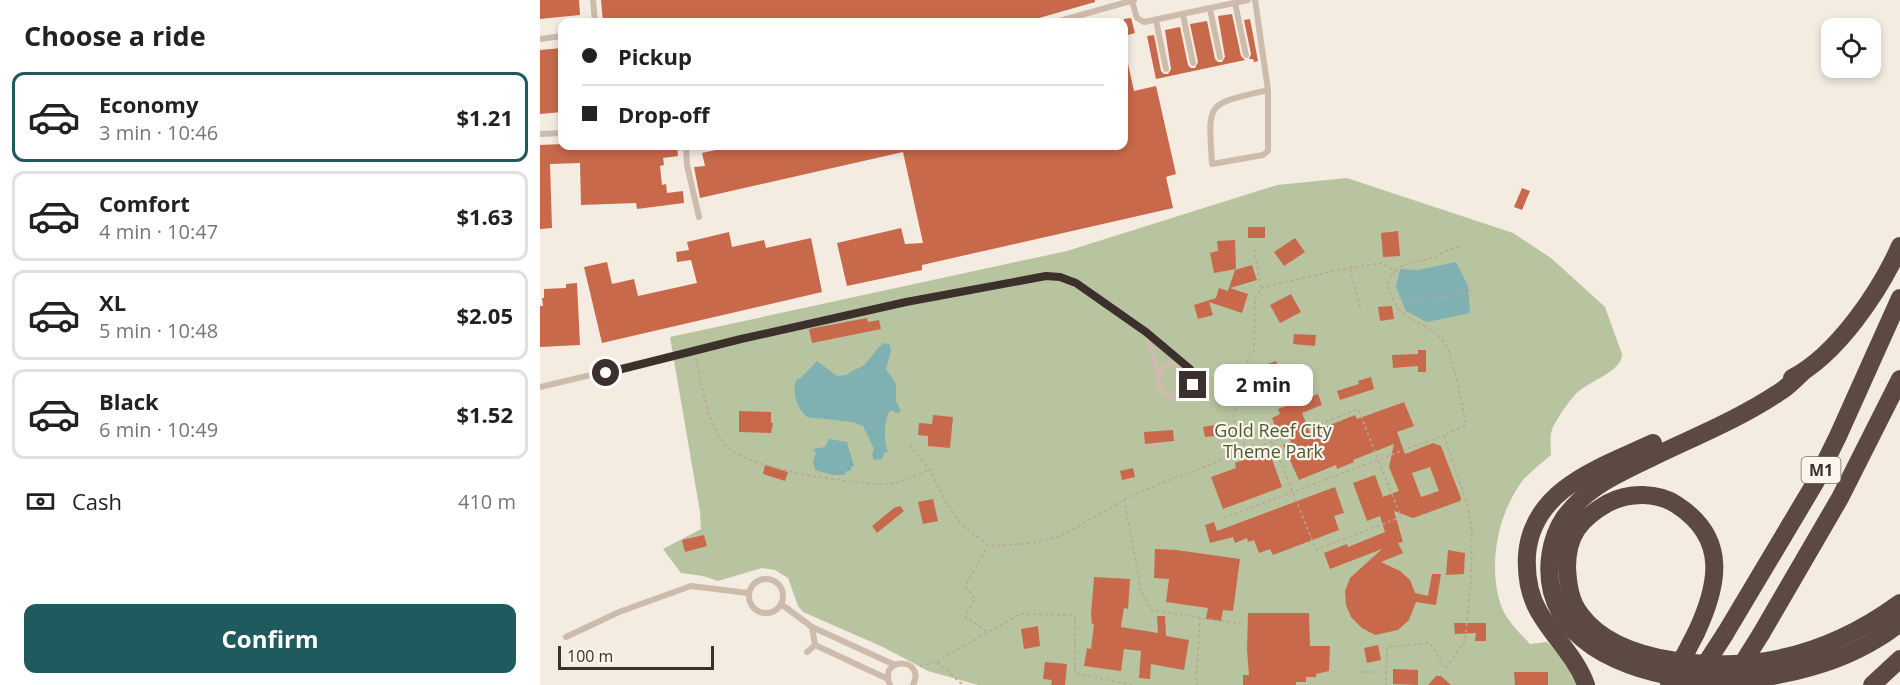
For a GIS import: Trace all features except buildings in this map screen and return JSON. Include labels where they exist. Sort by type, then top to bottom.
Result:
[{"type":"highway","points":[[1900,246],[1882,282],[1859,316],[1835,343],[1780,392],[1753,408],[1617,475],[1578,501],[1561,523],[1552,548],[1550,582],[1558,609],[1581,637],[1597,650],[1614,659],[1652,672],[1712,680],[1753,678],[1812,667],[1862,647],[1900,623]]},
{"type":"highway","name":"M1","points":[[1692,685],[1815,483],[1839,436],[1900,298]]},
{"type":"highway","points":[[1586,685],[1576,663],[1546,623],[1532,597],[1527,565],[1528,548],[1533,528],[1543,510],[1566,486],[1582,476],[1802,373]]},
{"type":"highway","name":"M1","points":[[1729,685],[1840,498],[1900,379]]},
{"type":"highway","points":[[1669,685],[1696,633],[1708,607],[1715,575],[1715,560],[1709,540],[1695,518],[1676,504],[1658,497],[1638,495],[1615,500],[1594,512],[1578,526],[1569,543],[1568,581],[1571,597],[1580,615],[1609,639],[1635,650],[1676,661],[1719,664],[1775,659],[1826,645],[1851,633],[1900,603]]},
{"type":"highway","points":[[1872,685],[1900,659]]},
{"type":"lane","points":[[593,0],[595,18]]},
{"type":"lane","points":[[1070,18],[1134,0],[1137,18],[1144,22],[1248,0]]},
{"type":"lane","points":[[1255,0],[1268,90],[1268,151],[1266,154],[1212,164],[1210,123],[1213,110],[1222,101],[1268,90]]},
{"type":"lane","points":[[1235,3],[1246,55]]},
{"type":"lane","points":[[1210,9],[1220,57]]},
{"type":"lane","points":[[1183,15],[1193,63]]},
{"type":"lane","points":[[1156,20],[1166,69]]},
{"type":"lane","points":[[540,39],[558,37]]},
{"type":"lane","points":[[540,134],[558,133]]},
{"type":"lane","points":[[686,150],[687,165],[699,217]]},
{"type":"lane","points":[[540,387],[906,302],[1046,276],[1060,277],[1076,283],[1146,332],[1170,351],[1190,369],[1194,380],[1193,385],[1181,397],[1169,396],[1160,389],[1146,332]]},
{"type":"lane","points":[[1158,377],[1164,367],[1175,362],[1181,363]]},
{"type":"lane","points":[[759,580],[771,580],[780,587],[783,598],[778,608],[769,613],[758,612],[750,604],[748,593],[754,583],[759,580]]},
{"type":"lane","points":[[566,637],[619,612],[690,586],[748,593]]},
{"type":"lane","points":[[781,604],[812,627],[895,665]]},
{"type":"lane","points":[[812,627],[815,645]]},
{"type":"lane","points":[[807,652],[815,645]]},
{"type":"lane","points":[[815,645],[889,682],[889,671],[895,665],[904,663],[912,668],[916,676],[913,685]]},
{"type":"path","points":[[1223,518],[1466,425],[1447,345],[1434,331],[1404,315],[1391,298],[1388,282],[1401,265],[1433,258],[1451,248],[1460,248]]},
{"type":"path","points":[[1247,450],[1233,418],[1242,390],[1237,378],[1254,350],[1255,299],[1261,288],[1254,249]]},
{"type":"path","points":[[1261,288],[1381,263],[1395,271]]},
{"type":"path","points":[[1350,268],[1361,310]]},
{"type":"path","points":[[1391,298],[1447,296],[1471,290]]},
{"type":"path","points":[[694,351],[706,398],[721,437],[730,450],[746,458],[790,471],[848,481],[893,483],[930,470]]},
{"type":"path","points":[[910,445],[930,470],[946,502],[960,523],[989,546],[1036,542],[1060,536],[1124,498],[1358,409],[1401,518],[1316,550],[1273,443]]},
{"type":"path","points":[[1386,685],[1387,647],[1430,644],[1445,669],[1465,641],[1471,580],[1472,529],[1467,501],[1444,435]]},
{"type":"path","points":[[1124,498],[1141,590],[1151,610],[1241,624]]},
{"type":"path","points":[[987,631],[965,617],[975,599],[965,586],[989,546]]},
{"type":"path","points":[[912,668],[936,662],[1020,614],[1075,615],[1075,673],[1132,685]]},
{"type":"path","points":[[1198,685],[1196,683],[1200,618]]},
{"type":"path","points":[[936,662],[963,685]]},
{"type":"path","points":[[1354,672],[1386,672]]},
{"type":"green space","name":"Gold Reef City Theme Park","points":[[1347,178],[1513,233],[1551,258],[1605,307],[1622,354],[1620,361],[1610,372],[1571,399],[1560,415],[1551,433],[1551,455],[1523,480],[1507,509],[1501,525],[1495,559],[1498,592],[1507,618],[1530,644],[1547,642],[1564,662],[1576,685],[978,685],[928,671],[883,647],[803,612],[798,606],[788,578],[775,570],[762,568],[718,581],[681,573],[663,549],[701,529],[670,337],[1067,251],[1277,185]]},
{"type":"water","points":[[1456,262],[1468,286],[1470,313],[1427,322],[1406,311],[1396,287],[1400,269],[1418,270]]},
{"type":"water","points":[[884,343],[889,344],[891,350],[886,369],[896,384],[896,401],[901,411],[897,413],[891,410],[888,414],[885,430],[888,452],[884,453],[882,459],[874,460],[872,454],[874,449],[863,426],[852,422],[807,417],[796,400],[795,385],[796,380],[801,378],[817,361],[837,376],[847,375],[864,365]]},
{"type":"water","points":[[829,439],[847,442],[854,466],[845,472],[845,475],[833,475],[815,470],[813,462],[816,453],[813,449],[825,447]]},
{"type":"route","points":[[606,373],[741,339],[906,302],[1046,276],[1060,277],[1076,283],[1146,332],[1190,369],[1193,374],[1193,385]]}]
